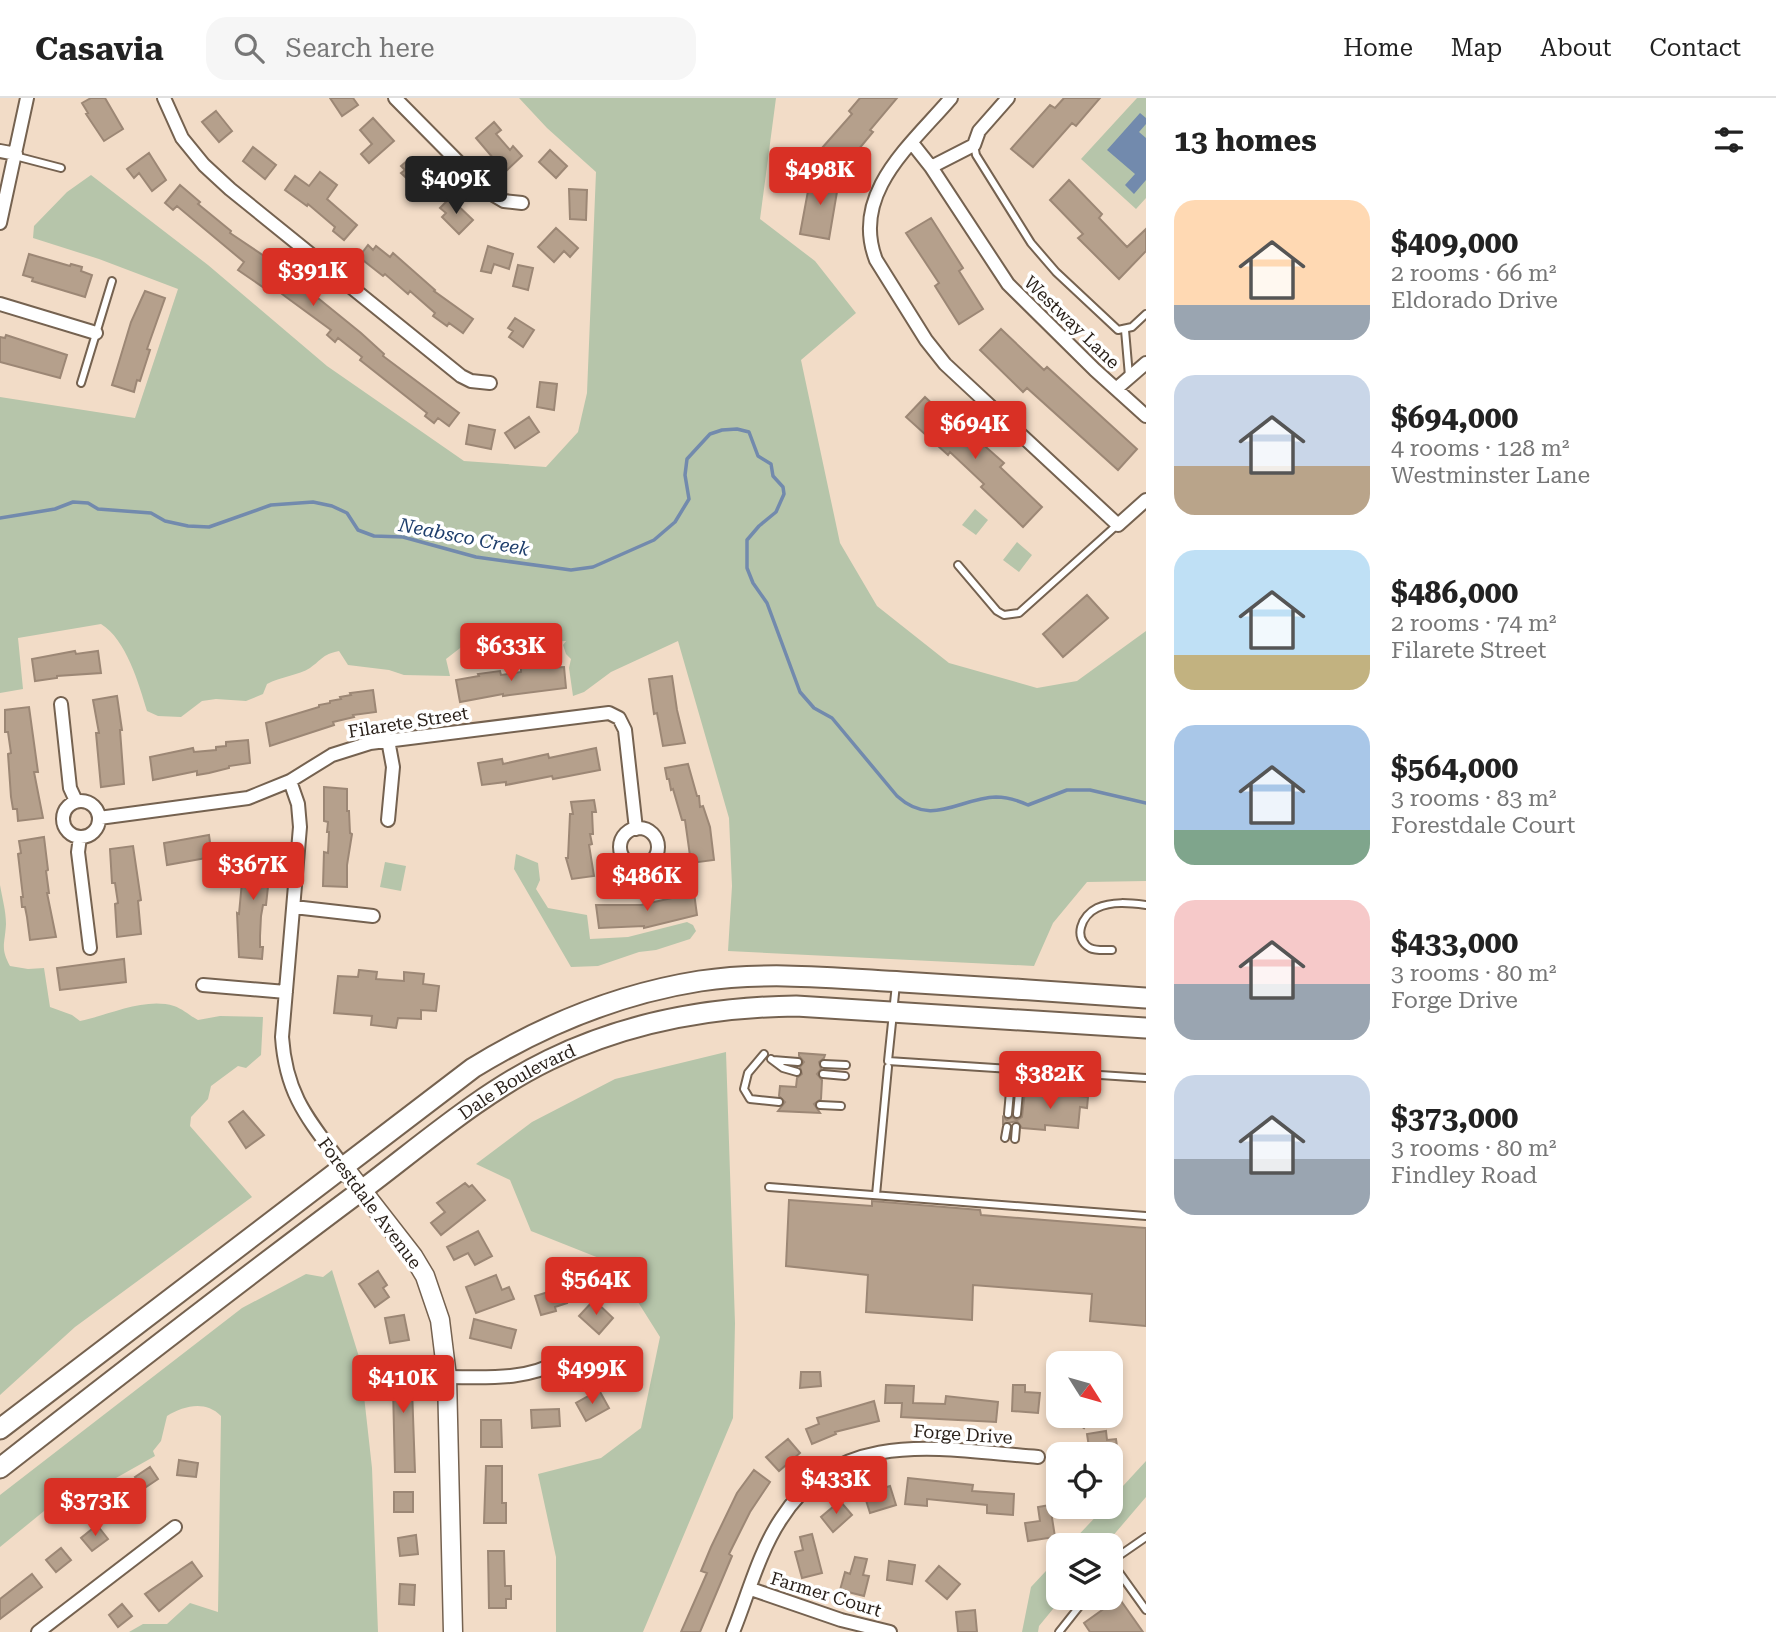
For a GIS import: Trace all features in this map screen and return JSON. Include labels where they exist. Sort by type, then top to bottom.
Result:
[{"type":"main road","name":"Dale Boulevard","points":[[0,1429],[484,1061],[542,1030],[613,1001],[666,988],[743,976],[827,977],[1146,998]]},
{"type":"main road","name":"Dale Boulevard","points":[[0,1468],[489,1095],[519,1075],[551,1059],[626,1030],[676,1017],[756,1006],[796,1006],[1146,1028]]},
{"type":"street","points":[[0,223],[27,98]]},
{"type":"street","points":[[164,98],[182,138],[204,165],[240,198],[461,376],[471,382],[490,383]]},
{"type":"street","points":[[395,98],[487,191],[503,201],[522,203]]},
{"type":"street","points":[[951,98],[887,174],[872,203],[868,232],[876,260],[926,340],[945,364],[1118,525],[1146,500]]},
{"type":"street","points":[[931,167],[974,145],[979,131],[1008,98]]},
{"type":"street","name":"Westway Lane","points":[[912,144],[931,167],[1008,284],[1116,389],[1146,363]]},
{"type":"street","points":[[0,151],[16,155]]},
{"type":"street","points":[[0,304],[96,333]]},
{"type":"street","points":[[1116,389],[1146,416]]},
{"type":"street","points":[[61,704],[70,788],[76,801]]},
{"type":"street","name":"Filarete Street","points":[[99,818],[248,797],[290,781],[345,749],[388,740],[600,713],[616,715],[625,730],[636,829]]},
{"type":"street","points":[[388,740],[393,767],[388,820]]},
{"type":"street","name":"Forestdale Avenue","points":[[290,781],[298,804],[300,827],[282,1037],[284,1062],[289,1082],[303,1112],[413,1256],[425,1276],[440,1320],[447,1377],[453,1632]]},
{"type":"street","points":[[76,801],[91,803],[99,818],[94,831],[80,837],[68,831],[63,822],[64,812],[76,801]]},
{"type":"street","points":[[80,837],[78,852],[90,948]]},
{"type":"street","points":[[294,907],[373,916]]},
{"type":"street","points":[[203,985],[286,992]]},
{"type":"street","points":[[447,1377],[493,1377],[537,1372],[559,1361]]},
{"type":"street","name":"Forge Drive","points":[[733,1632],[770,1538],[781,1519],[796,1498],[834,1467],[872,1453],[912,1448],[1038,1457]]},
{"type":"street","points":[[38,1632],[175,1527]]},
{"type":"street","name":"Farmer Court","points":[[751,1588],[841,1620],[890,1632]]},
{"type":"lane","points":[[974,145],[976,155],[1031,243],[1056,272],[1115,328],[1125,330],[1132,327],[1146,314]]},
{"type":"lane","points":[[16,155],[61,168]]},
{"type":"lane","points":[[81,383],[111,281]]},
{"type":"lane","points":[[1125,330],[1129,378]]},
{"type":"lane","points":[[958,565],[997,611],[1012,615],[1019,613],[1118,525]]},
{"type":"lane","points":[[1112,950],[1094,949],[1086,944],[1080,933],[1084,919],[1096,909],[1112,904],[1146,905]]},
{"type":"lane","points":[[896,982],[888,1061],[1146,1078]]},
{"type":"lane","points":[[764,1054],[748,1073],[744,1089],[750,1100],[779,1102]]},
{"type":"lane","points":[[797,1072],[783,1068],[771,1059],[799,1062]]},
{"type":"lane","points":[[824,1064],[846,1065]]},
{"type":"lane","points":[[876,1195],[888,1067]]},
{"type":"lane","points":[[1008,1114],[1012,1069]]},
{"type":"lane","points":[[1017,1114],[1021,1070]]},
{"type":"lane","points":[[823,1074],[845,1076]]},
{"type":"lane","points":[[820,1105],[841,1106]]},
{"type":"lane","points":[[1005,1138],[1007,1127]]},
{"type":"lane","points":[[1015,1139],[1016,1128]]},
{"type":"lane","points":[[769,1187],[1146,1216]]},
{"type":"lane","points":[[1123,1554],[1146,1537]]},
{"type":"lane","points":[[1123,1580],[1146,1610]]},
{"type":"lane","points":[[1059,1632],[1076,1610]]},
{"type":"green space","points":[[519,98],[776,98],[760,219],[815,261],[856,313],[801,360],[840,543],[877,606],[949,663],[1037,688],[1077,681],[1146,631],[1146,881],[1087,882],[1053,923],[1034,966],[728,951],[732,886],[729,818],[678,641],[611,672],[584,692],[573,696],[569,668],[571,659],[563,645],[566,641],[464,645],[446,659],[450,676],[404,675],[389,670],[348,665],[339,651],[325,656],[306,670],[267,684],[263,694],[246,701],[202,701],[181,717],[158,716],[147,711],[136,676],[124,651],[118,640],[101,624],[18,638],[23,689],[0,693],[0,397],[135,418],[178,289],[33,238],[34,226],[67,192],[91,175],[208,265],[327,366],[464,461],[546,467],[578,432],[587,393],[596,172],[547,128]]},
{"type":"green space","points":[[1137,98],[1146,98],[1146,198],[1136,209],[1081,159]]},
{"type":"green space","points":[[975,509],[988,520],[976,535],[962,525]]},
{"type":"green space","points":[[1017,542],[1032,555],[1019,572],[1003,560]]},
{"type":"green space","points":[[516,854],[538,863],[540,880],[536,889],[548,908],[587,915],[590,939],[628,937],[687,922],[693,925],[696,931],[690,939],[656,950],[639,952],[598,966],[571,967],[514,869]]},
{"type":"green space","points":[[385,862],[406,866],[401,891],[380,887]]},
{"type":"green space","points":[[0,885],[6,919],[4,946],[7,960],[10,966],[44,968],[50,1007],[80,1021],[151,1004],[174,1006],[198,1020],[220,1016],[263,1017],[261,1055],[246,1068],[238,1066],[211,1086],[208,1099],[191,1117],[190,1126],[252,1197],[75,1327],[0,1395]]},
{"type":"green space","points":[[726,1052],[735,1323],[733,1418],[643,1632],[556,1632],[556,1557],[538,1474],[601,1458],[641,1428],[660,1337],[614,1264],[531,1231],[510,1180],[476,1164],[532,1122],[615,1079]]},
{"type":"green space","points":[[332,1270],[360,1360],[372,1468],[378,1632],[129,1632],[143,1624],[167,1624],[190,1603],[218,1612],[221,1416],[201,1406],[187,1407],[167,1416],[161,1441],[153,1451],[155,1456],[116,1478],[113,1490],[99,1505],[100,1513],[88,1513],[79,1520],[49,1507],[0,1547],[0,1495],[242,1308],[306,1274],[323,1277]]},
{"type":"green space","points":[[1146,1461],[1146,1497],[1115,1533],[1080,1533],[1094,1519],[1123,1519],[1123,1486]]},
{"type":"green space","points":[[1046,1571],[1046,1610],[1052,1610],[1039,1626],[1038,1632],[1022,1632],[1031,1587]]},
{"type":"water","points":[[1140,113],[1146,118],[1146,124],[1139,132],[1146,138],[1146,180],[1134,194],[1125,185],[1135,174],[1107,150]]},
{"type":"building","points":[[91,98],[105,98],[123,129],[104,141],[82,103]]},
{"type":"building","points":[[330,98],[353,98],[358,105],[342,116]]},
{"type":"building","points":[[860,98],[897,98],[844,167],[822,148],[852,114],[849,111]]},
{"type":"building","points":[[1064,98],[1100,98],[1076,126],[1072,123],[1033,167],[1011,149],[1050,105],[1055,108]]},
{"type":"building","points":[[216,111],[232,131],[219,142],[202,122]]},
{"type":"building","points":[[373,118],[394,141],[369,163],[361,154],[372,144],[360,130]]},
{"type":"building","points":[[494,122],[501,130],[496,134],[510,150],[513,146],[522,156],[505,172],[476,138]]},
{"type":"building","points":[[253,147],[276,165],[265,179],[243,161]]},
{"type":"building","points":[[550,150],[567,166],[556,178],[539,162]]},
{"type":"building","points":[[149,153],[166,180],[152,191],[139,173],[134,178],[127,169]]},
{"type":"building","points":[[409,159],[429,179],[418,189],[401,173],[405,170],[401,166]]},
{"type":"building","points":[[320,172],[337,185],[327,199],[357,225],[344,240],[333,231],[335,227],[308,204],[307,206],[285,190],[295,176],[309,186]]},
{"type":"building","points":[[811,175],[839,180],[829,239],[800,234]]},
{"type":"building","points":[[1069,180],[1102,214],[1099,218],[1127,247],[1146,229],[1146,251],[1119,279],[1078,238],[1083,234],[1050,200]]},
{"type":"building","points":[[180,185],[231,231],[230,233],[276,264],[361,333],[384,354],[383,356],[459,413],[449,426],[438,418],[434,423],[425,416],[427,413],[360,360],[362,357],[338,338],[335,342],[327,335],[331,330],[273,287],[270,292],[238,270],[244,262],[177,206],[173,210],[165,203]]},
{"type":"building","points":[[569,189],[587,190],[586,220],[570,219]]},
{"type":"building","points":[[450,198],[473,220],[459,234],[442,217],[446,213],[440,208]]},
{"type":"building","points":[[931,218],[963,268],[959,271],[983,309],[959,324],[935,286],[939,283],[906,233]]},
{"type":"building","points":[[556,228],[578,248],[570,257],[564,251],[554,262],[538,247]]},
{"type":"building","points":[[368,245],[373,250],[376,246],[390,257],[393,253],[434,291],[473,319],[463,333],[433,316],[435,313],[410,291],[408,294],[385,274],[383,276],[359,257]]},
{"type":"building","points":[[488,246],[513,254],[509,269],[494,264],[491,273],[481,271]]},
{"type":"building","points":[[29,254],[82,267],[81,271],[92,275],[85,297],[32,281],[33,278],[23,275]]},
{"type":"building","points":[[518,265],[533,268],[528,290],[513,286]]},
{"type":"building","points":[[145,291],[165,298],[147,349],[150,350],[140,381],[137,380],[134,392],[112,385],[131,322]]},
{"type":"building","points":[[515,318],[534,330],[523,347],[509,337],[513,331],[508,328]]},
{"type":"building","points":[[1001,329],[1044,370],[1047,367],[1137,449],[1118,470],[1027,388],[1023,392],[980,350]]},
{"type":"building","points":[[6,335],[67,355],[60,378],[0,362],[0,337],[5,338]]},
{"type":"building","points":[[540,382],[557,384],[554,410],[537,407]]},
{"type":"building","points":[[925,397],[966,435],[969,432],[1004,463],[1000,467],[1042,507],[1023,527],[981,487],[984,484],[950,452],[948,455],[906,417]]},
{"type":"building","points":[[529,417],[539,432],[515,448],[505,433]]},
{"type":"building","points":[[469,425],[495,430],[491,449],[466,444]]},
{"type":"building","points":[[1087,595],[1108,618],[1063,657],[1043,634]]},
{"type":"building","points":[[75,651],[76,654],[98,651],[101,673],[57,676],[35,681],[32,659]]},
{"type":"building","points":[[564,667],[566,688],[503,694],[460,702],[456,680],[500,671],[501,675],[521,672],[521,668]]},
{"type":"building","points":[[672,676],[685,743],[663,746],[657,713],[654,714],[649,679]]},
{"type":"building","points":[[373,690],[376,712],[353,715],[354,717],[333,722],[334,725],[270,746],[266,723],[319,707],[351,695],[350,693]]},
{"type":"building","points":[[117,696],[122,730],[124,784],[101,787],[96,733],[99,733],[93,700]]},
{"type":"building","points":[[29,707],[38,772],[34,772],[43,818],[18,821],[17,809],[13,809],[11,797],[8,754],[11,753],[8,732],[5,732],[5,710]]},
{"type":"building","points":[[248,740],[250,763],[209,773],[197,775],[197,771],[153,780],[150,757],[193,748],[194,752],[216,750],[216,747],[226,746],[226,742]]},
{"type":"building","points":[[596,748],[600,770],[506,785],[506,782],[482,785],[478,763],[502,759],[503,764],[548,754],[549,758]]},
{"type":"building","points":[[688,764],[700,807],[703,806],[710,827],[714,860],[691,863],[685,820],[682,820],[673,789],[671,790],[667,779],[665,768]]},
{"type":"building","points":[[324,787],[347,789],[347,811],[352,834],[347,887],[323,886],[324,852],[328,853],[329,832],[328,822],[324,821]]},
{"type":"building","points":[[594,800],[596,812],[592,812],[593,834],[590,834],[592,844],[589,845],[594,876],[572,879],[566,858],[570,814],[573,814],[571,802]]},
{"type":"building","points":[[209,835],[212,857],[167,865],[164,843]]},
{"type":"building","points":[[44,837],[48,870],[47,893],[56,937],[30,940],[25,907],[22,907],[19,841]]},
{"type":"building","points":[[133,846],[141,900],[138,901],[141,934],[117,937],[115,904],[118,903],[115,883],[112,883],[110,849]]},
{"type":"building","points":[[248,847],[272,850],[266,905],[263,905],[261,916],[262,959],[239,957],[237,913],[239,914],[244,860],[247,861]]},
{"type":"building","points":[[694,893],[697,915],[644,928],[599,928],[596,905],[641,905]]},
{"type":"building","points":[[124,959],[126,982],[60,990],[57,968]]},
{"type":"building","points":[[359,970],[377,972],[376,979],[404,981],[404,972],[424,974],[423,984],[439,986],[436,1011],[421,1010],[421,1019],[398,1018],[396,1028],[371,1025],[372,1016],[334,1013],[338,976],[358,977]]},
{"type":"building","points":[[799,1053],[825,1055],[819,1062],[821,1069],[817,1074],[822,1080],[821,1099],[814,1104],[820,1113],[778,1111],[785,1102],[779,1096],[780,1086],[796,1087],[797,1078],[802,1074],[800,1067],[804,1062]]},
{"type":"building","points":[[1025,1091],[1088,1097],[1087,1108],[1080,1107],[1078,1128],[1045,1125],[1045,1130],[1022,1128],[1017,1121],[1003,1124],[1003,1117],[1017,1120],[1022,1117]]},
{"type":"building","points":[[243,1111],[264,1135],[246,1148],[229,1122]]},
{"type":"building","points":[[465,1183],[469,1187],[472,1185],[485,1200],[441,1235],[431,1223],[445,1212],[437,1203]]},
{"type":"building","points":[[789,1200],[872,1206],[872,1201],[980,1210],[981,1215],[1146,1228],[1146,1326],[1090,1321],[1092,1294],[973,1285],[972,1320],[866,1312],[868,1275],[786,1266]]},
{"type":"building","points":[[478,1231],[492,1256],[475,1265],[468,1253],[454,1260],[447,1247]]},
{"type":"building","points":[[378,1271],[387,1285],[383,1288],[389,1297],[375,1307],[359,1284]]},
{"type":"building","points":[[496,1275],[502,1290],[509,1287],[514,1299],[476,1313],[466,1287]]},
{"type":"building","points":[[562,1288],[567,1303],[555,1307],[556,1311],[541,1315],[535,1296]]},
{"type":"building","points":[[594,1300],[613,1318],[599,1334],[579,1316]]},
{"type":"building","points":[[404,1315],[409,1340],[390,1343],[385,1318]]},
{"type":"building","points":[[474,1319],[516,1330],[511,1348],[470,1338]]},
{"type":"building","points":[[613,1350],[630,1353],[626,1379],[608,1376]]},
{"type":"building","points":[[411,1360],[415,1472],[395,1472],[393,1388],[386,1388],[385,1375],[392,1375],[391,1361]]},
{"type":"building","points":[[801,1372],[820,1372],[821,1386],[800,1388]]},
{"type":"building","points":[[886,1385],[914,1386],[913,1403],[945,1404],[946,1396],[998,1402],[996,1422],[901,1417],[902,1403],[885,1403]]},
{"type":"building","points":[[1013,1385],[1025,1385],[1025,1392],[1040,1393],[1038,1413],[1012,1411]]},
{"type":"building","points":[[599,1390],[609,1408],[586,1421],[576,1403]]},
{"type":"building","points":[[874,1401],[879,1421],[835,1432],[836,1434],[812,1444],[806,1429],[819,1424],[817,1418]]},
{"type":"building","points":[[559,1409],[560,1426],[532,1428],[531,1410]]},
{"type":"building","points":[[481,1420],[501,1420],[502,1447],[481,1447]]},
{"type":"building","points":[[1106,1431],[1107,1440],[1116,1439],[1116,1442],[1088,1442],[1087,1434]]},
{"type":"building","points":[[788,1439],[800,1453],[779,1471],[766,1457]]},
{"type":"building","points":[[179,1460],[198,1463],[196,1477],[177,1475]]},
{"type":"building","points":[[486,1466],[502,1466],[502,1503],[506,1503],[506,1523],[484,1523]]},
{"type":"building","points":[[150,1467],[158,1479],[143,1489],[135,1477]]},
{"type":"building","points":[[754,1470],[770,1482],[750,1512],[729,1554],[732,1556],[700,1632],[681,1632],[707,1573],[701,1571],[711,1547],[737,1493]]},
{"type":"building","points":[[908,1478],[973,1485],[972,1491],[1014,1494],[1013,1515],[987,1513],[987,1505],[927,1499],[927,1506],[905,1504]]},
{"type":"building","points":[[890,1486],[896,1505],[870,1513],[864,1494]]},
{"type":"building","points":[[127,1492],[136,1504],[121,1516],[112,1504]]},
{"type":"building","points":[[394,1492],[413,1492],[413,1512],[394,1512]]},
{"type":"building","points":[[840,1501],[852,1515],[833,1532],[821,1517]]},
{"type":"building","points":[[1046,1506],[1046,1519],[1052,1519],[1054,1533],[1046,1533],[1046,1538],[1028,1541],[1025,1523],[1040,1521],[1038,1507]]},
{"type":"building","points":[[97,1525],[108,1539],[92,1551],[81,1538]]},
{"type":"building","points":[[812,1534],[822,1573],[802,1578],[795,1552],[803,1550],[800,1537]]},
{"type":"building","points":[[416,1535],[418,1554],[400,1556],[398,1538]]},
{"type":"building","points":[[61,1548],[71,1560],[56,1572],[46,1560]]},
{"type":"building","points":[[488,1551],[504,1551],[505,1586],[511,1586],[511,1599],[506,1599],[506,1608],[489,1608]]},
{"type":"building","points":[[855,1557],[867,1559],[863,1575],[869,1576],[864,1596],[840,1590],[845,1572],[850,1574]]},
{"type":"building","points":[[889,1561],[915,1565],[912,1584],[887,1580]]},
{"type":"building","points":[[192,1562],[202,1576],[159,1611],[145,1594]]},
{"type":"building","points":[[939,1566],[960,1584],[947,1599],[926,1581]]},
{"type":"building","points":[[32,1574],[42,1587],[0,1619],[0,1599]]},
{"type":"building","points":[[400,1584],[415,1585],[414,1605],[399,1604]]},
{"type":"building","points":[[122,1604],[132,1616],[118,1627],[109,1615]]},
{"type":"building","points":[[1123,1604],[1143,1632],[1090,1632],[1084,1623],[1102,1610],[1123,1610]]},
{"type":"building","points":[[975,1610],[977,1632],[958,1632],[956,1612]]},
{"type":"waterway","name":"Neabsco Creek","points":[[0,518],[55,509],[73,502],[88,503],[98,509],[151,513],[165,521],[209,527],[271,505],[313,502],[347,513],[358,530],[374,536],[403,537],[476,557],[571,570],[593,567],[654,540],[675,522],[689,499],[685,475],[687,459],[710,434],[737,429],[749,432],[758,456],[771,464],[773,476],[783,487],[784,494],[776,512],[747,540],[747,568],[753,583],[767,603],[800,692],[814,708],[832,718],[897,796],[922,810],[934,811],[996,797],[1028,805],[1067,790],[1090,790],[1146,803]]}]
